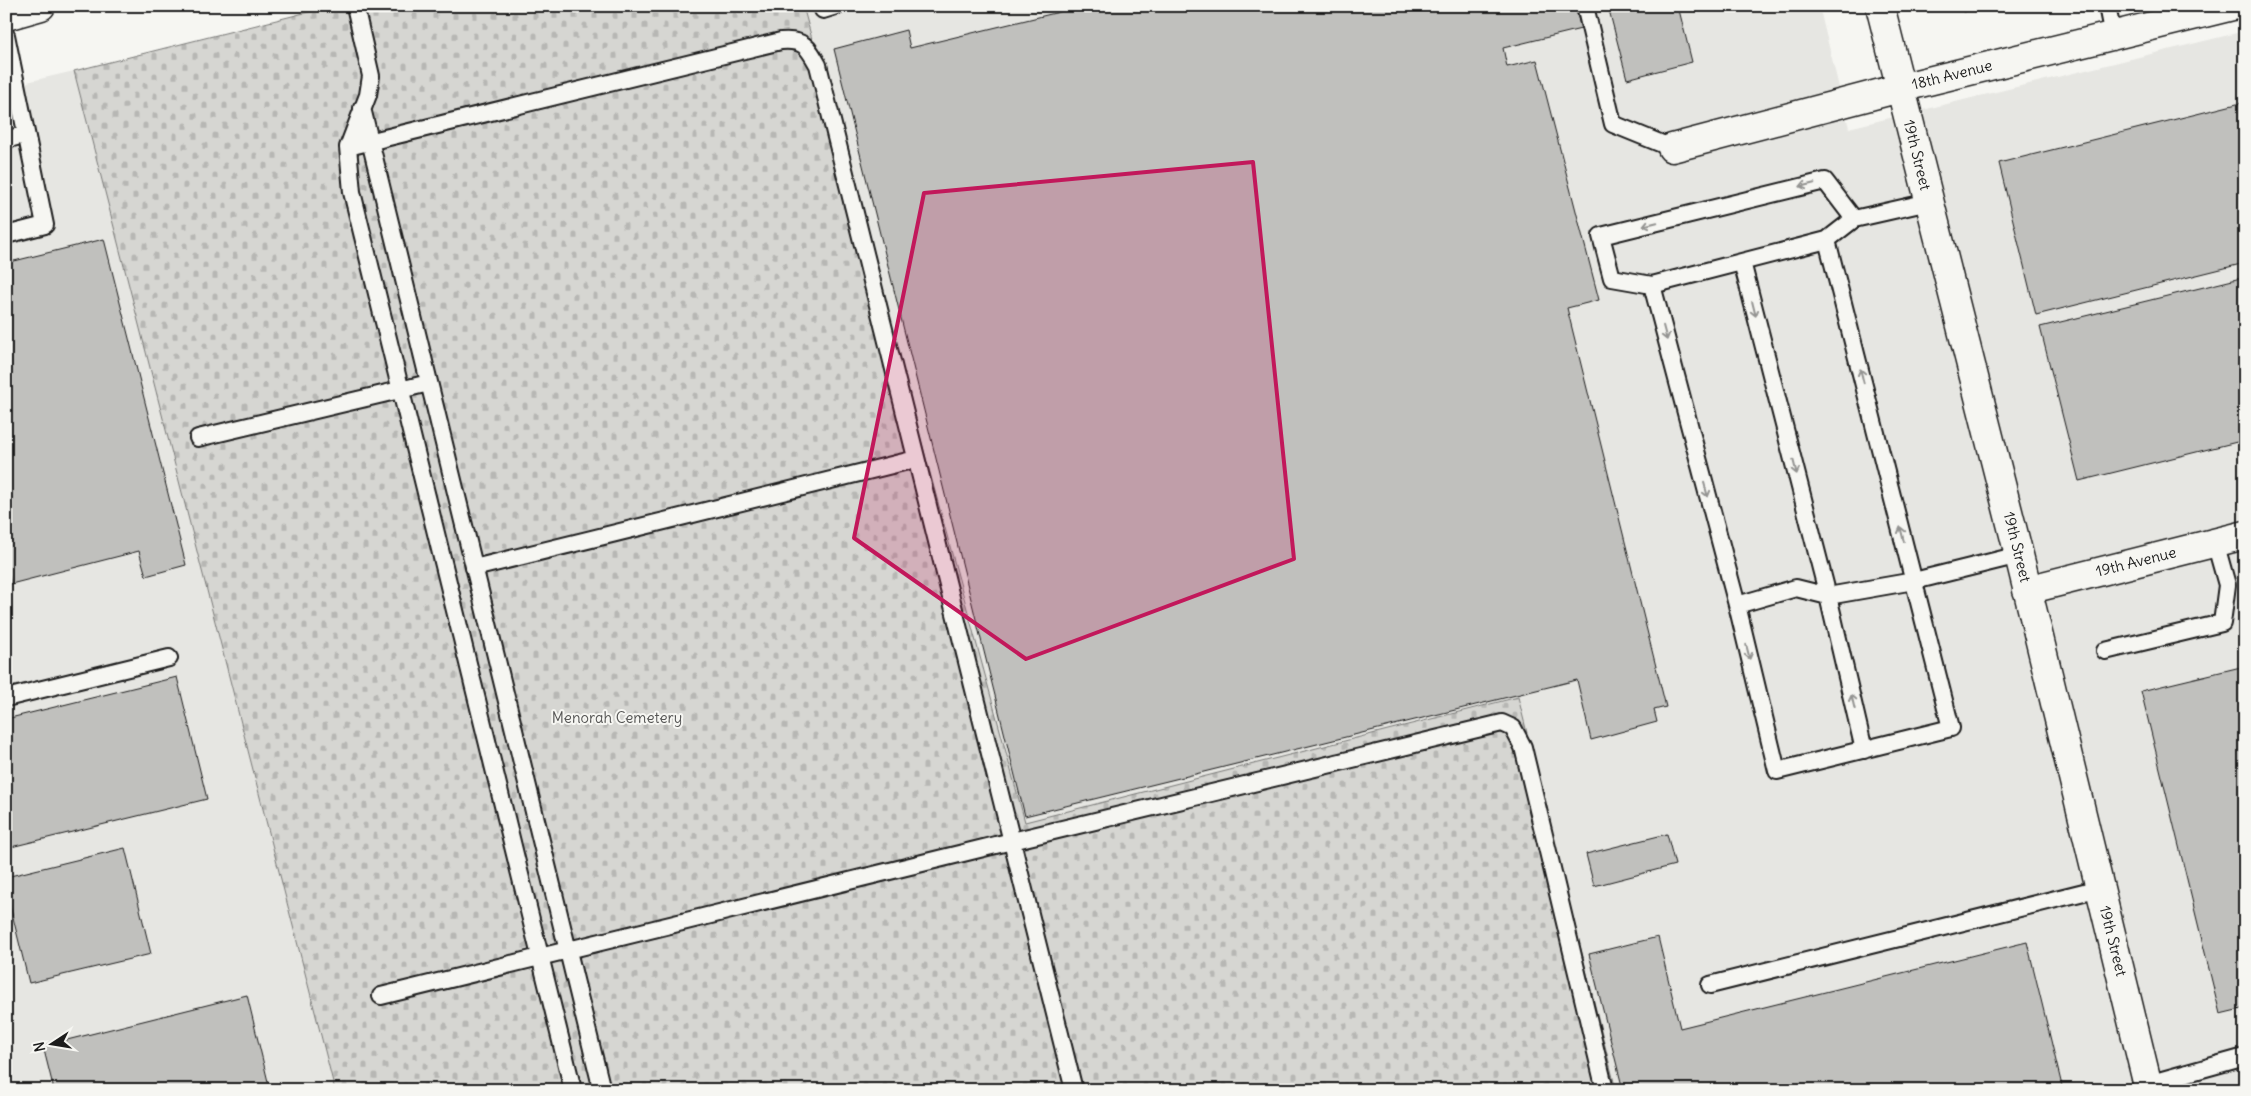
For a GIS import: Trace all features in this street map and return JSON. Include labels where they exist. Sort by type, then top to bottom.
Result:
[{"type":"street","points":[[6,16],[42,6]]},
{"type":"street","name":"19th Street","points":[[1880,6],[2028,590],[2148,1087]]},
{"type":"street","name":"18th Avenue","points":[[1672,148],[1900,88],[2233,6]]},
{"type":"street","name":"19th Avenue","points":[[2028,590],[2245,535]]},
{"type":"lane","points":[[355,6],[372,76],[368,95],[348,147],[352,192],[573,1090]]},
{"type":"lane","points":[[822,6],[823,10],[836,6]]},
{"type":"lane","points":[[1585,6],[1613,124],[1672,148]]},
{"type":"lane","points":[[2107,6],[2113,36]]},
{"type":"lane","points":[[6,35],[45,225],[6,236]]},
{"type":"lane","points":[[348,147],[781,41],[793,40],[804,44],[818,65],[1074,1090]]},
{"type":"lane","points":[[362,108],[602,1090]]},
{"type":"lane","points":[[6,140],[26,134]]},
{"type":"lane","points":[[1854,219],[1824,181],[1601,236],[1612,278],[1652,285],[1827,240],[1854,219],[1929,202]]},
{"type":"lane","points":[[1652,285],[1737,605],[1777,771],[1951,728],[1827,240]]},
{"type":"lane","points":[[1742,262],[1828,596],[1864,750]]},
{"type":"lane","points":[[198,438],[429,383]]},
{"type":"lane","points":[[474,568],[916,459]]},
{"type":"lane","points":[[2105,651],[2222,623],[2227,585],[2215,542]]},
{"type":"lane","points":[[1737,605],[1796,588],[1828,596],[1914,581],[2019,555]]},
{"type":"lane","points":[[6,698],[169,658]]},
{"type":"lane","points":[[381,996],[1491,724],[1502,723],[1513,728],[1523,747],[1605,1090]]},
{"type":"lane","points":[[1710,985],[2100,888]]},
{"type":"lane","points":[[2148,1087],[2194,1069],[2245,1057]]},
{"type":"highlighted area","points":[[1253,162],[1294,559],[1026,659],[854,538],[924,193]]},
{"type":"shaded area","points":[[803,6],[1819,6],[1849,128],[2245,31],[2245,1090],[1616,1090],[1517,697],[1025,823]]},
{"type":"shaded area","points":[[74,71],[335,1090],[6,1090],[6,87]]},
{"type":"green space","name":"Menorah Cemetery","points":[[332,6],[803,6],[1025,822],[1518,697],[1616,1090],[335,1090],[74,71]]},
{"type":"building","points":[[1084,6],[1575,6],[1581,29],[1503,48],[1507,67],[1537,60],[1599,300],[1567,308],[1666,707],[1654,710],[1657,722],[1591,740],[1577,680],[1025,816],[834,49],[906,30],[910,48]]},
{"type":"building","points":[[1608,6],[1678,6],[1692,62],[1627,79]]},
{"type":"building","points":[[1962,6],[1985,6],[1963,12]]},
{"type":"building","points":[[2245,102],[2245,263],[2036,315],[1999,163]]},
{"type":"building","points":[[104,239],[186,565],[146,576],[139,551],[11,584],[6,564],[6,263]]},
{"type":"building","points":[[2245,277],[2245,440],[2079,481],[2040,327]]},
{"type":"building","points":[[2245,666],[2245,1008],[2220,1014],[2141,691]]},
{"type":"building","points":[[177,677],[207,799],[11,847],[6,826],[6,719]]},
{"type":"building","points":[[1667,834],[1675,865],[1594,886],[1586,854]]},
{"type":"building","points":[[125,848],[151,954],[29,983],[6,889],[6,877]]},
{"type":"building","points":[[1658,937],[1680,1028],[2027,942],[2063,1090],[1623,1090],[1589,954]]},
{"type":"building","points":[[247,995],[270,1090],[54,1090],[43,1046]]}]
